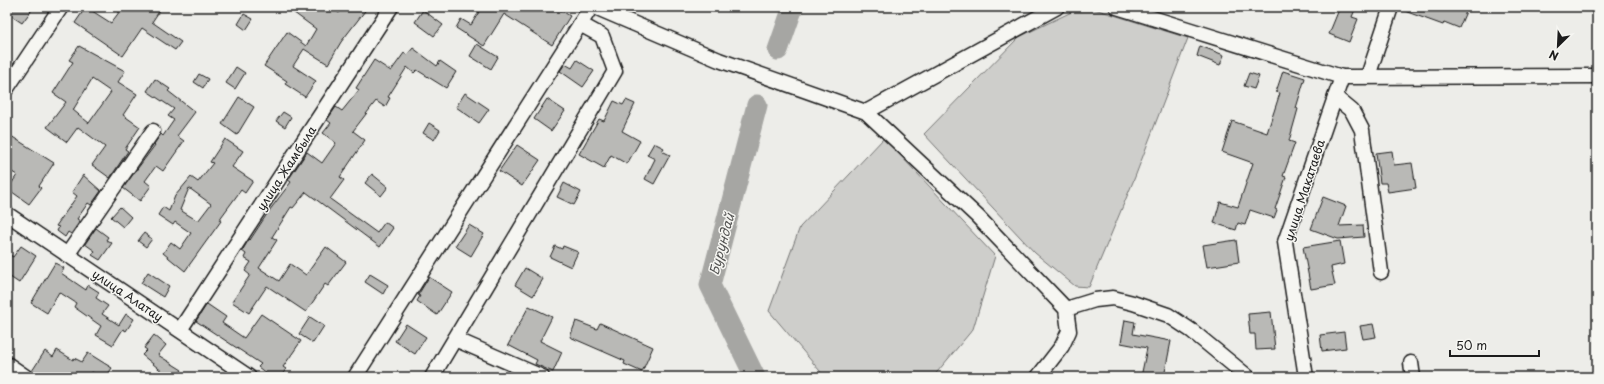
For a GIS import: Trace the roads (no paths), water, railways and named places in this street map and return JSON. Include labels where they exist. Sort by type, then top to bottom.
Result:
[{"type":"street","points":[[7,88],[61,7]]},
{"type":"street","name":"улица Жамбыла","points":[[180,330],[391,7]]},
{"type":"street","points":[[355,377],[591,7]]},
{"type":"street","points":[[595,7],[720,60],[866,112],[978,217],[1066,308],[1069,331],[1062,346],[1038,377]]},
{"type":"street","points":[[866,112],[1057,7]]},
{"type":"street","points":[[1117,7],[1342,77],[1597,76]]},
{"type":"street","points":[[1368,76],[1391,7]]},
{"type":"street","points":[[432,377],[615,71],[602,36],[580,24]]},
{"type":"street","name":"улица Макатаева","points":[[1306,377],[1285,242],[1342,77]]},
{"type":"street","points":[[1335,97],[1352,111],[1362,130],[1381,272]]},
{"type":"street","points":[[68,255],[153,131]]},
{"type":"street","name":"улица Алатау","points":[[7,214],[249,377]]},
{"type":"street","points":[[1066,308],[1095,300],[1113,298],[1133,303],[1168,316],[1192,331],[1248,377]]},
{"type":"street","points":[[455,339],[542,377]]},
{"type":"street","points":[[7,364],[26,377]]},
{"type":"waterway","points":[[778,50],[793,7]]},
{"type":"waterway","name":"Бурундай","points":[[755,377],[710,285],[757,105]]}]
